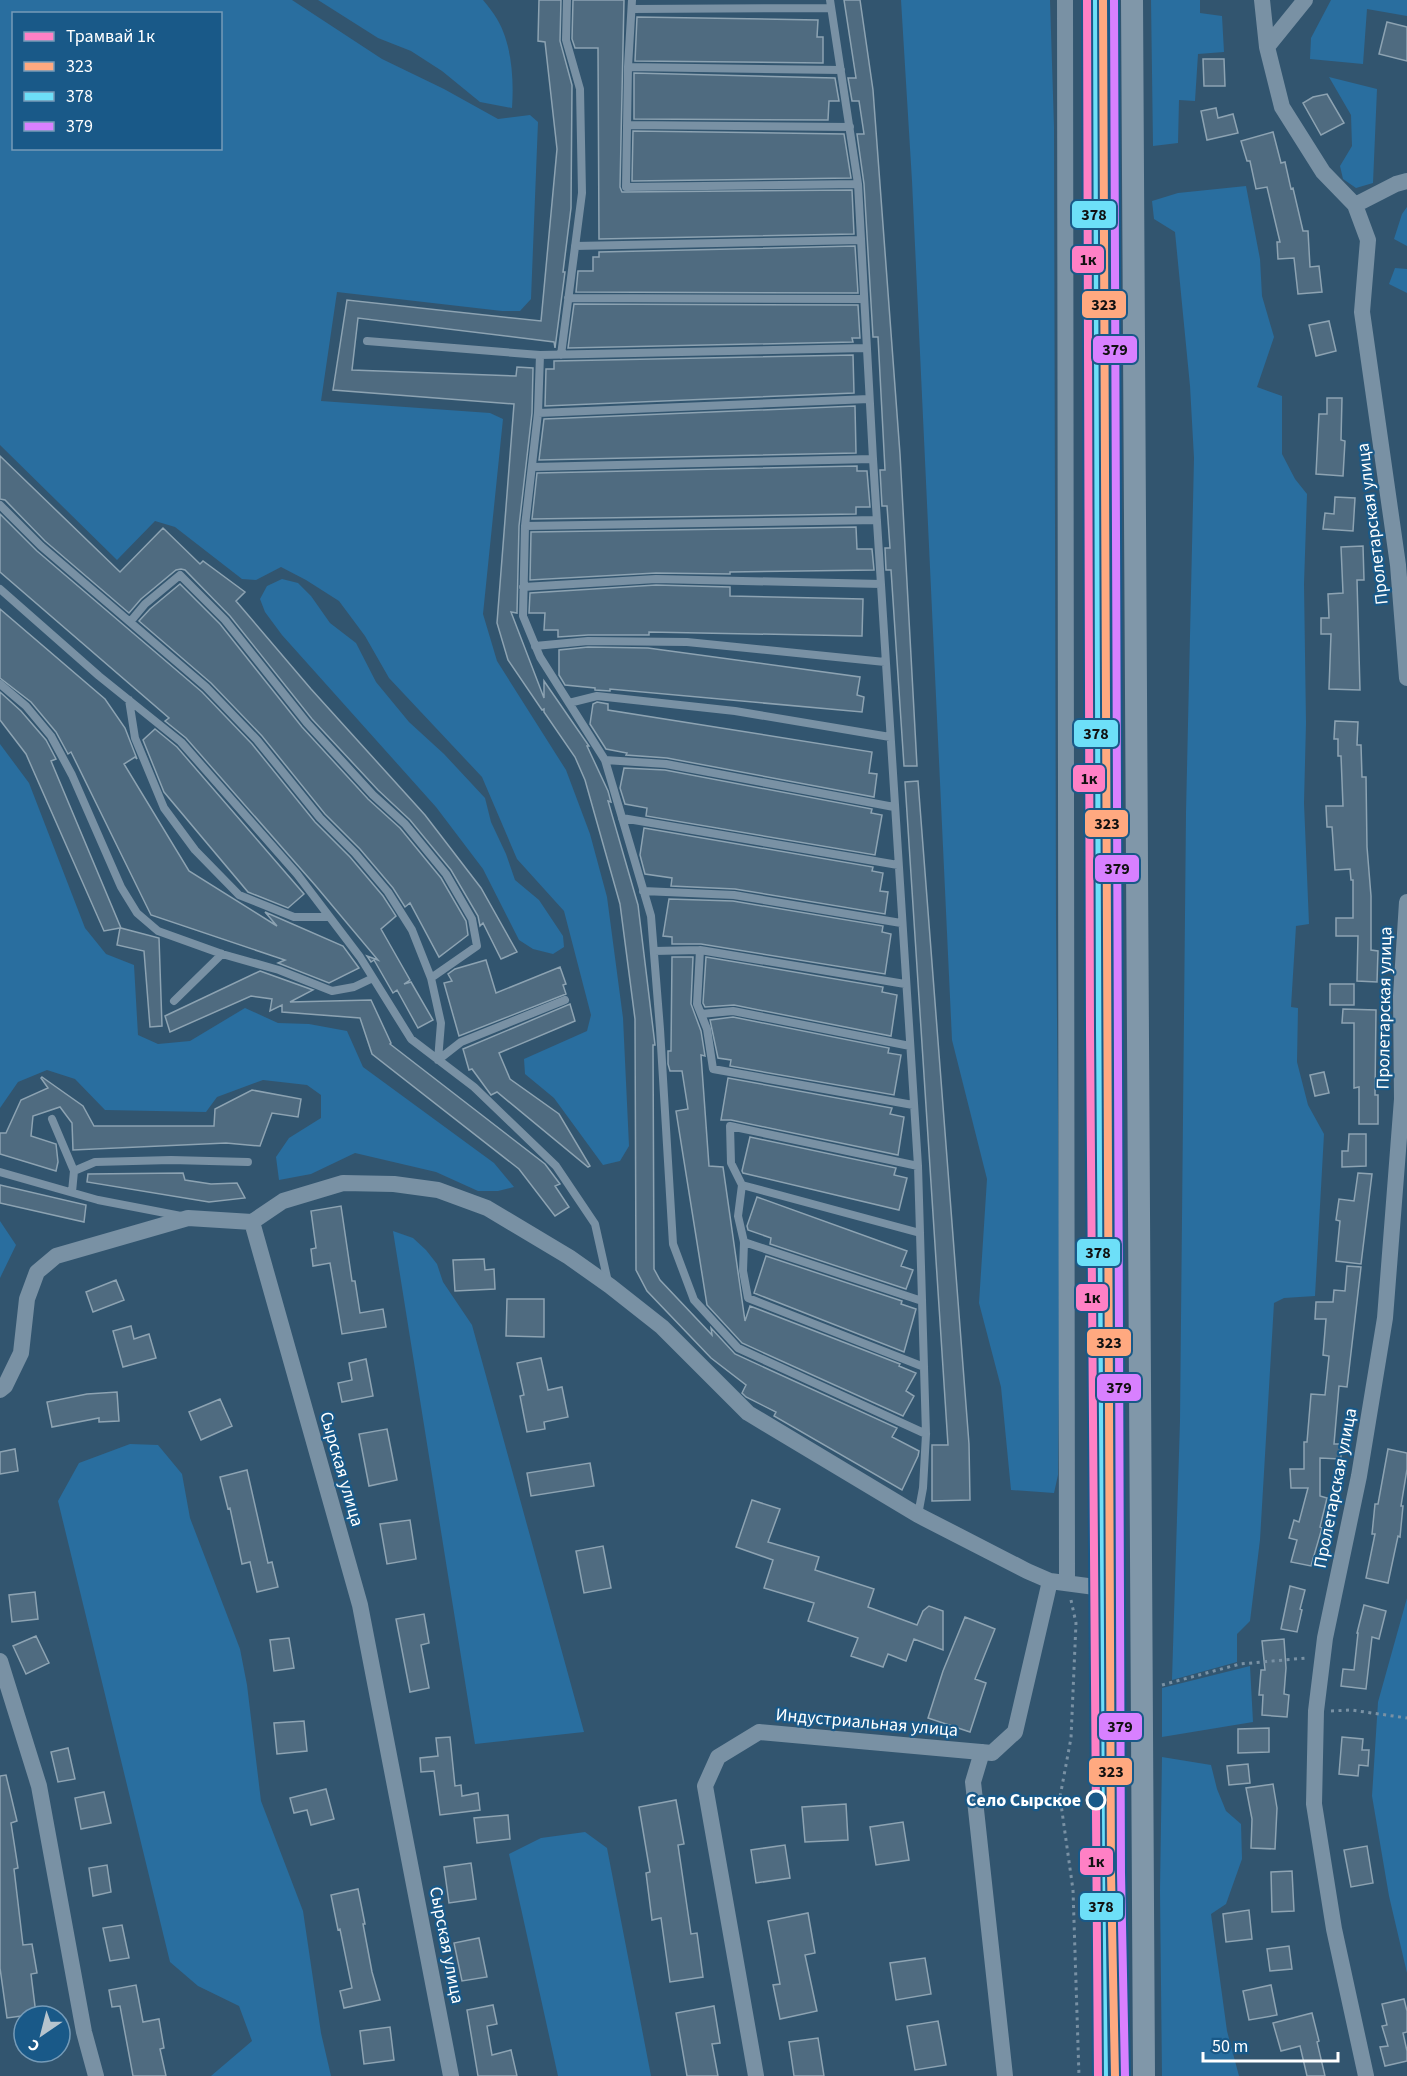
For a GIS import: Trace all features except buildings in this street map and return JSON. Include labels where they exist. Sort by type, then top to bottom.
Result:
[{"type":"main road","points":[[1103,0],[1110,1589],[1115,2076]]},
{"type":"main road","points":[[1132,0],[1144,2076]]},
{"type":"street","points":[[1005,2076],[973,1782],[982,1752],[992,1753],[1015,1732],[1059,1582],[1065,0]]},
{"type":"street","name":"Пролетарская улица","points":[[1262,0],[1266,46],[1282,107],[1323,172],[1355,205],[1368,240],[1362,312],[1396,553],[1407,678]]},
{"type":"street","points":[[1266,46],[1305,0]]},
{"type":"street","points":[[1355,205],[1396,184],[1407,181]]},
{"type":"street","name":"Пролетарская улица","points":[[1366,2076],[1334,1929],[1314,1804],[1316,1711],[1323,1657],[1359,1476],[1385,1318],[1402,1099],[1401,996],[1407,902]]},
{"type":"street","points":[[0,1390],[5,1386],[21,1353],[27,1299],[37,1272],[56,1256],[188,1218],[252,1222],[283,1201],[343,1183],[394,1184],[438,1190],[487,1208],[569,1257],[610,1286],[662,1328],[748,1413],[918,1515],[1059,1582],[1110,1589]]},
{"type":"street","name":"Сырская улица","points":[[252,1222],[360,1605],[452,2076]]},
{"type":"street","points":[[0,1661],[39,1786],[84,2032],[96,2076]]},
{"type":"street","name":"Индустриальная улица","points":[[756,2076],[705,1786],[718,1757],[759,1732],[982,1752]]},
{"type":"lane","points":[[561,355],[582,193],[580,89],[566,40],[567,0]]},
{"type":"lane","points":[[858,184],[626,187],[628,67],[632,4],[831,4],[858,184],[885,662],[918,1166],[926,1434],[923,1488],[918,1515]]},
{"type":"lane","points":[[628,67],[841,70]]},
{"type":"lane","points":[[627,125],[850,127]]},
{"type":"lane","points":[[575,246],[861,240]]},
{"type":"lane","points":[[568,298],[864,299]]},
{"type":"lane","points":[[367,341],[540,356],[866,348]]},
{"type":"lane","points":[[540,356],[538,413],[525,526],[523,616],[540,657],[605,760],[651,916],[673,1244],[694,1300],[738,1348],[926,1434]]},
{"type":"lane","points":[[538,413],[869,399]]},
{"type":"lane","points":[[533,467],[873,459]]},
{"type":"lane","points":[[0,505],[41,546],[206,687],[257,740],[320,818],[355,853],[388,892],[412,930],[431,978],[441,1023],[438,1060]]},
{"type":"lane","points":[[525,526],[877,520]]},
{"type":"lane","points":[[130,622],[145,604],[180,575],[225,620],[307,723],[373,795],[405,824],[446,874],[472,920],[477,946],[431,978]]},
{"type":"lane","points":[[523,587],[656,579],[881,584]]},
{"type":"lane","points":[[0,589],[99,676],[181,742],[297,874],[360,957],[411,1039],[474,1087],[556,1166],[595,1224],[610,1286]]},
{"type":"lane","points":[[535,646],[588,641],[687,642],[885,662]]},
{"type":"lane","points":[[0,684],[26,706],[51,736],[72,775],[121,887],[137,913],[158,931],[222,954],[279,970],[333,991],[354,987],[373,978]]},
{"type":"lane","points":[[569,704],[597,696],[735,711],[890,737]]},
{"type":"lane","points":[[129,700],[135,738],[164,808],[195,850],[239,895],[294,917],[329,917]]},
{"type":"lane","points":[[605,760],[666,764],[894,807]]},
{"type":"lane","points":[[622,818],[898,865]]},
{"type":"lane","points":[[643,891],[734,895],[901,923]]},
{"type":"lane","points":[[654,951],[700,950],[905,984]]},
{"type":"lane","points":[[700,950],[697,1004],[707,1029],[713,1069],[914,1105]]},
{"type":"lane","points":[[174,1001],[222,954]]},
{"type":"lane","points":[[438,1060],[461,1042],[565,1000]]},
{"type":"lane","points":[[701,1014],[733,1011],[910,1046]]},
{"type":"lane","points":[[52,1119],[74,1171],[72,1192]]},
{"type":"lane","points":[[918,1166],[730,1126],[731,1163],[742,1185],[738,1216],[744,1242],[743,1271],[748,1298],[924,1367]]},
{"type":"lane","points":[[74,1171],[95,1162],[171,1160],[248,1162]]},
{"type":"lane","points":[[0,1172],[98,1200],[188,1218]]},
{"type":"lane","points":[[742,1185],[920,1233]]},
{"type":"lane","points":[[744,1242],[922,1301]]},
{"type":"path","points":[[1059,1582],[1076,1623],[1071,1738],[1060,1797],[1072,1890],[1079,2076]]},
{"type":"path","points":[[1154,1687],[1240,1664],[1323,1657]]},
{"type":"path","points":[[1316,1711],[1351,1710],[1407,1718]]},
{"type":"shaded area","points":[[0,0],[292,0],[382,59],[444,89],[498,119],[530,115],[538,122],[531,299],[520,311],[502,311],[337,292],[321,401],[490,413],[503,419],[483,614],[497,661],[566,770],[590,834],[607,897],[623,1018],[629,1146],[620,1161],[603,1165],[554,1098],[525,1074],[524,1059],[587,1031],[591,1015],[564,911],[517,859],[482,777],[389,678],[365,636],[339,601],[281,567],[256,580],[242,579],[175,527],[155,521],[117,560],[0,445]]},
{"type":"shaded area","points":[[318,0],[483,0],[497,19],[509,51],[513,86],[512,108],[480,102],[442,71],[411,51],[378,38]]},
{"type":"shaded area","points":[[901,0],[1050,0],[1054,127],[1056,921],[1060,1310],[1058,1475],[1054,1493],[1011,1490],[1001,1387],[979,1303],[987,1179],[952,1040],[912,181]]},
{"type":"shaded area","points":[[1151,0],[1200,0],[1200,13],[1222,16],[1224,52],[1198,54],[1195,101],[1179,100],[1178,143],[1153,146]]},
{"type":"shaded area","points":[[1331,0],[1407,0],[1407,16],[1367,9],[1363,64],[1310,59],[1311,38]]},
{"type":"shaded area","points":[[1329,77],[1377,89],[1373,183],[1356,188],[1343,179],[1340,166],[1352,146],[1351,115]]},
{"type":"shaded area","points":[[1246,186],[1260,259],[1262,296],[1274,337],[1257,387],[1282,396],[1282,454],[1295,479],[1307,494],[1304,584],[1306,723],[1304,803],[1309,924],[1296,926],[1291,1007],[1298,1008],[1297,1062],[1308,1105],[1324,1134],[1315,1296],[1284,1298],[1274,1303],[1260,1540],[1250,1621],[1237,1634],[1237,1662],[1172,1680],[1180,1421],[1186,813],[1194,458],[1190,386],[1175,232],[1154,219],[1152,201],[1178,193]]},
{"type":"shaded area","points":[[1407,207],[1407,246],[1394,239],[1402,214]]},
{"type":"shaded area","points":[[1395,268],[1407,269],[1407,293],[1389,284]]},
{"type":"shaded area","points":[[282,579],[298,583],[311,596],[330,623],[356,643],[376,682],[409,722],[444,754],[485,798],[491,822],[515,880],[539,900],[563,936],[564,947],[553,954],[533,949],[519,940],[483,869],[436,807],[282,635],[265,612],[260,599],[267,586]]},
{"type":"shaded area","points":[[0,744],[29,783],[85,928],[106,954],[134,965],[138,1035],[158,1044],[190,1041],[245,1008],[278,1023],[309,1024],[347,1031],[363,1067],[494,1163],[514,1187],[498,1191],[478,1191],[436,1172],[355,1153],[311,1174],[279,1180],[276,1157],[289,1138],[321,1118],[321,1095],[307,1085],[263,1080],[217,1097],[206,1112],[105,1110],[75,1079],[47,1070],[18,1082],[0,1108]]},
{"type":"shaded area","points":[[0,1221],[16,1245],[0,1278]]},
{"type":"shaded area","points":[[393,1231],[413,1238],[426,1250],[437,1264],[443,1282],[472,1325],[584,1732],[475,1744]]},
{"type":"shaded area","points":[[130,1444],[158,1445],[182,1474],[190,1518],[240,1649],[247,1685],[261,1801],[303,1911],[321,2033],[331,2076],[211,2076],[252,2041],[239,2006],[198,1986],[170,1962],[58,1501],[79,1463]]},
{"type":"shaded area","points":[[1407,1598],[1407,1973],[1389,1896],[1372,1796],[1378,1702]]},
{"type":"shaded area","points":[[1250,1666],[1253,1722],[1162,1737],[1162,1688]]},
{"type":"shaded area","points":[[1162,1757],[1211,1765],[1226,1811],[1241,1824],[1242,1859],[1226,1904],[1211,1914],[1227,2031],[1239,2076],[1162,2076],[1160,1891]]},
{"type":"shaded area","points":[[585,1832],[607,1848],[651,2076],[558,2076],[509,1854],[541,1838]]},
{"type":"tram line","name":"1к","points":[[1087,0],[1090,1029],[1098,2076]]},
{"type":"transit line","name":"378","points":[[1093,0],[1101,1873],[1104,2076]]},
{"type":"transit line","name":"323","points":[[1103,0],[1111,1873],[1115,2076]]},
{"type":"transit line","name":"379","points":[[1114,0],[1121,1873],[1125,2076]]},
{"type":"place","name":"Село Сырское","points":[[1096,1800]]}]
